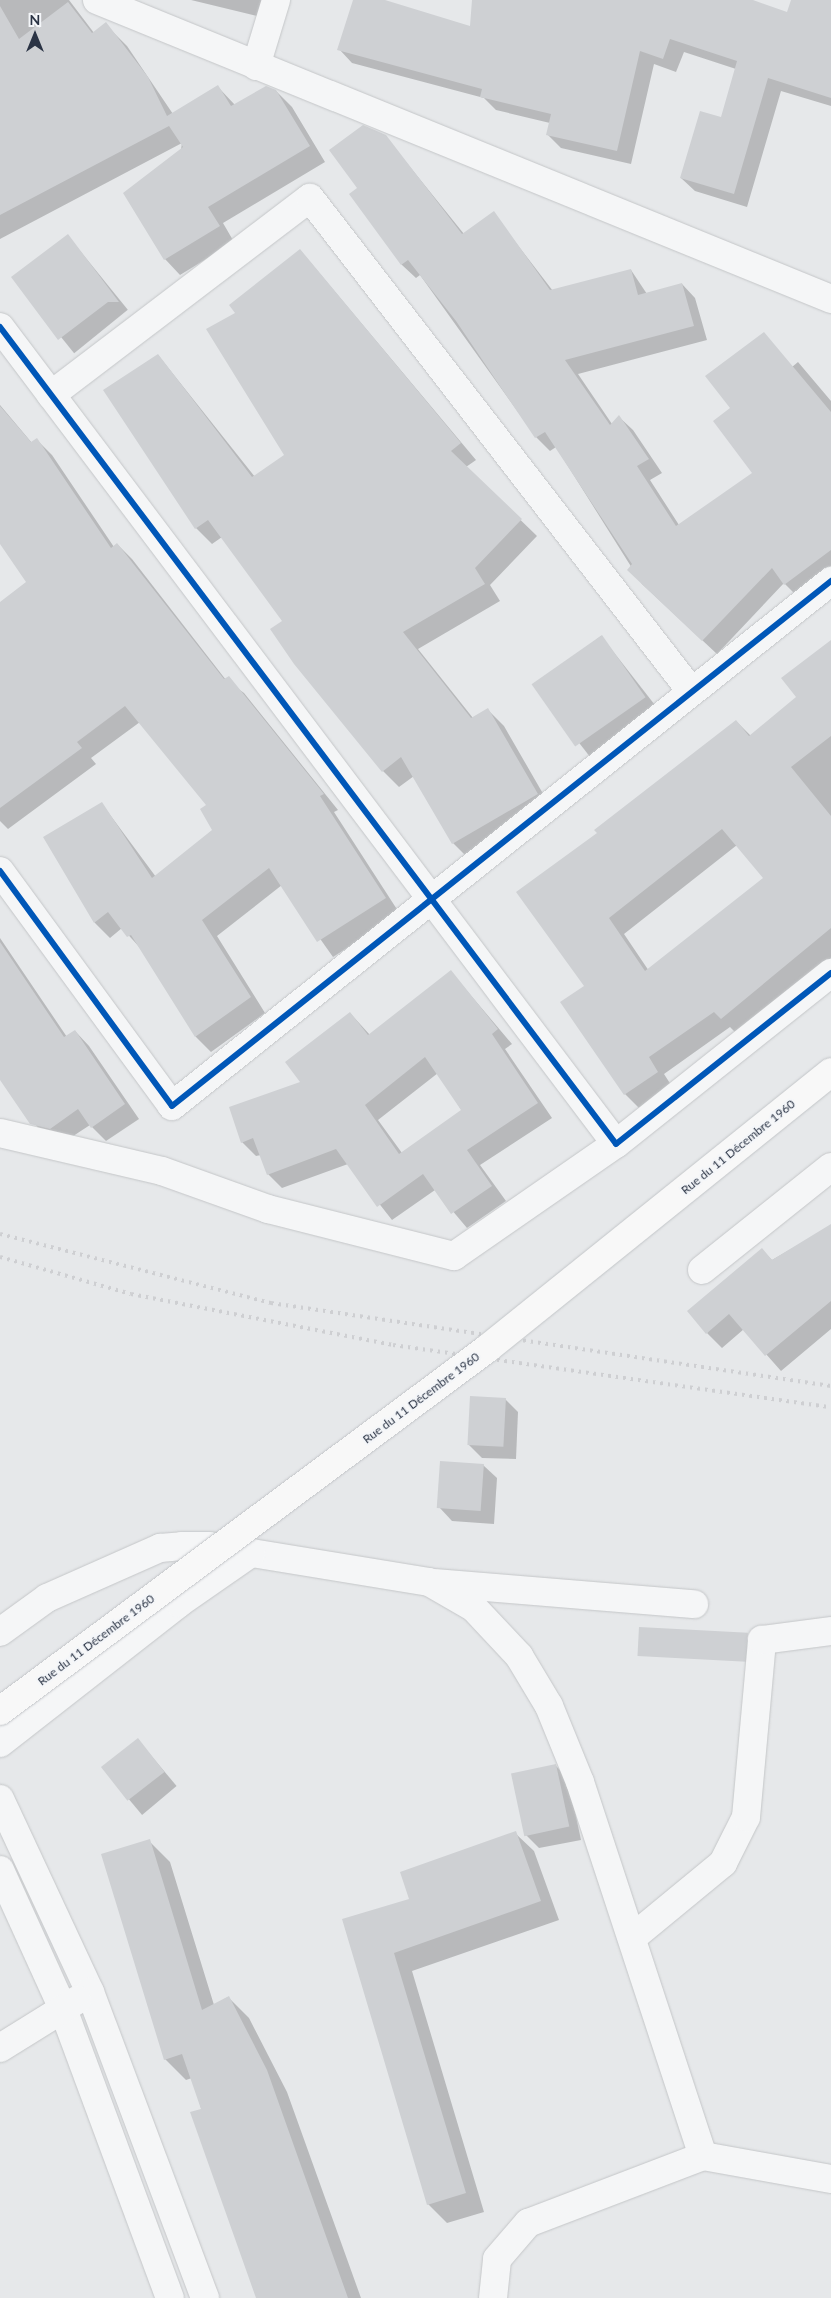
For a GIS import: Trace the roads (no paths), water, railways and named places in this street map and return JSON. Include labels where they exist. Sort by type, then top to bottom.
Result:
[{"type":"main road","name":"Rue du 11 Décembre 1960","points":[[0,1711],[488,1348],[831,1072]]},
{"type":"street","points":[[97,0],[831,299]]},
{"type":"street","points":[[256,66],[276,0]]},
{"type":"street","points":[[50,395],[310,198],[690,691]]},
{"type":"street","points":[[0,327],[433,898],[616,1144]]},
{"type":"street","points":[[0,871],[172,1106],[690,691],[831,581]]},
{"type":"street","points":[[0,1133],[162,1171],[268,1209],[454,1256],[616,1144],[831,973]]},
{"type":"street","points":[[702,1270],[831,1167]]},
{"type":"street","points":[[0,1632],[47,1598],[160,1548],[209,1546],[429,1582],[694,1604]]},
{"type":"street","points":[[0,1743],[178,1603],[251,1553]]},
{"type":"street","points":[[429,1582],[474,1608],[519,1656],[549,1706],[580,1782],[703,2156]]},
{"type":"street","points":[[632,1938],[723,1863],[746,1817],[762,1640],[831,1631]]},
{"type":"street","points":[[0,1799],[90,1992],[205,2298]]},
{"type":"street","points":[[0,1870],[63,2009],[170,2298]]},
{"type":"street","points":[[0,2048],[90,1992]]},
{"type":"street","points":[[493,2298],[497,2259],[528,2223],[703,2156],[831,2180]]},
{"type":"railway","points":[[0,1234],[271,1303],[831,1386]]},
{"type":"railway","points":[[0,1257],[131,1294],[393,1345],[831,1407]]}]
